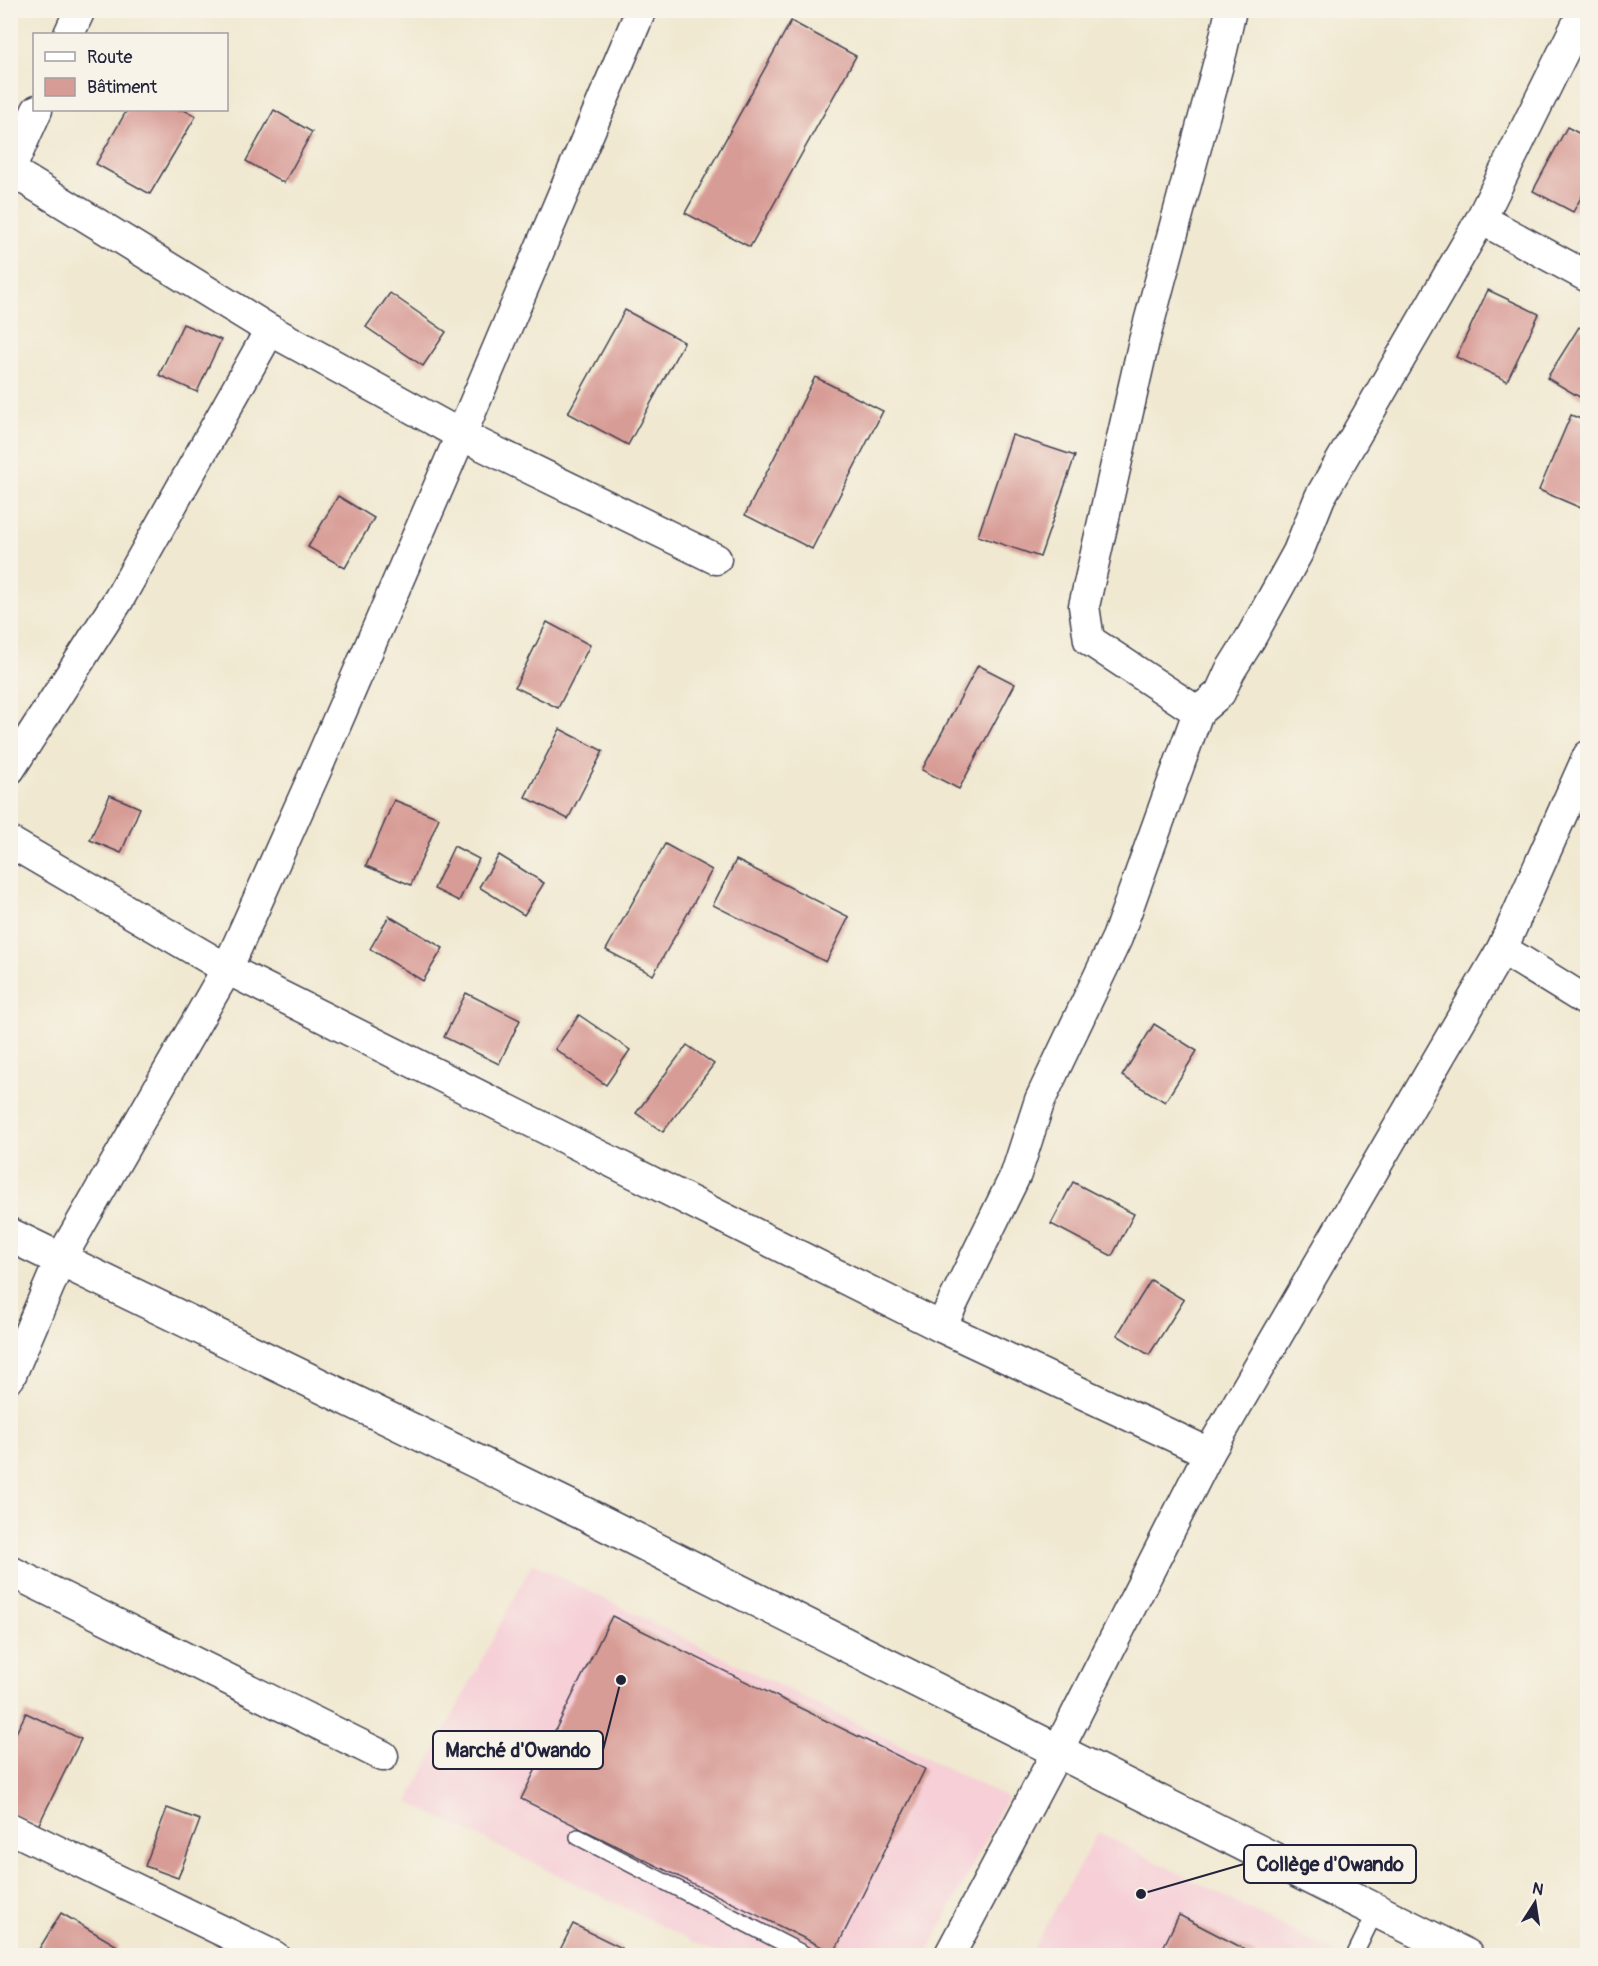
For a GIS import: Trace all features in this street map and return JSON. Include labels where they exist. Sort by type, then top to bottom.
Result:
[{"type":"main road","points":[[10,1235],[589,1516],[1467,1956]]},
{"type":"street","points":[[69,33],[80,10]]},
{"type":"street","points":[[10,1377],[61,1258],[227,969],[461,435],[641,10]]},
{"type":"street","points":[[1198,712],[1089,640],[1084,606],[1144,341],[1231,10]]},
{"type":"street","points":[[941,1327],[1017,1174],[1040,1100],[1117,939],[1198,712],[1220,693],[1230,671],[1298,552],[1320,497],[1481,219],[1584,10]]},
{"type":"street","points":[[37,111],[10,170],[270,330],[461,435],[716,558]]},
{"type":"street","points":[[1481,219],[1587,277]]},
{"type":"street","points":[[10,769],[119,599],[270,330]]},
{"type":"street","points":[[949,1956],[1057,1752],[1209,1453],[1502,949],[1587,756]]},
{"type":"street","points":[[10,842],[227,969],[941,1327],[1209,1453]]},
{"type":"street","points":[[1502,949],[1587,1002]]},
{"type":"street","points":[[10,1571],[383,1756]]},
{"type":"street","points":[[10,1828],[274,1956]]},
{"type":"lane","points":[[578,1837],[808,1956]]},
{"type":"lane","points":[[1354,1956],[1376,1911]]},
{"type":"shaded area","points":[[532,1563],[1007,1798],[926,1956],[721,1955],[408,1802]]},
{"type":"shaded area","points":[[1098,1832],[1339,1955],[1029,1956]]},
{"type":"building","points":[[791,21],[856,56],[750,247],[685,213]]},
{"type":"building","points":[[274,110],[312,132],[284,183],[246,161]]},
{"type":"building","points":[[126,111],[186,111],[196,116],[150,194],[96,164]]},
{"type":"building","points":[[1567,127],[1588,138],[1588,185],[1573,212],[1533,191]]},
{"type":"building","points":[[1488,290],[1539,314],[1507,381],[1456,357]]},
{"type":"building","points":[[390,293],[446,332],[423,366],[366,327]]},
{"type":"building","points":[[625,310],[684,342],[628,445],[568,413]]},
{"type":"building","points":[[183,324],[221,340],[197,392],[159,375]]},
{"type":"building","points":[[1579,327],[1588,333],[1588,402],[1547,378]]},
{"type":"building","points":[[815,377],[883,411],[812,549],[745,515]]},
{"type":"building","points":[[1571,415],[1588,422],[1588,511],[1539,490]]},
{"type":"building","points":[[1012,435],[1075,456],[1040,557],[978,536]]},
{"type":"building","points":[[338,496],[374,518],[345,568],[308,547]]},
{"type":"building","points":[[547,622],[590,645],[558,708],[515,687]]},
{"type":"building","points":[[978,665],[1015,684],[959,789],[922,770]]},
{"type":"building","points":[[560,729],[603,751],[568,819],[525,797]]},
{"type":"building","points":[[110,795],[140,808],[121,853],[90,840]]},
{"type":"building","points":[[394,800],[439,818],[411,885],[366,866]]},
{"type":"building","points":[[665,844],[712,870],[653,975],[606,950]]},
{"type":"building","points":[[454,846],[479,859],[459,901],[434,889]]},
{"type":"building","points":[[499,855],[544,883],[524,915],[479,887]]},
{"type":"building","points":[[736,860],[849,917],[826,962],[713,905]]},
{"type":"building","points":[[389,916],[443,948],[423,981],[370,949]]},
{"type":"building","points":[[466,993],[520,1020],[499,1064],[444,1037]]},
{"type":"building","points":[[579,1015],[630,1050],[606,1085],[555,1049]]},
{"type":"building","points":[[1154,1024],[1197,1051],[1165,1102],[1122,1076]]},
{"type":"building","points":[[687,1045],[714,1064],[663,1132],[636,1113]]},
{"type":"building","points":[[1073,1182],[1134,1214],[1112,1256],[1051,1224]]},
{"type":"building","points":[[1151,1280],[1184,1300],[1149,1355],[1117,1335]]},
{"type":"building","points":[[612,1616],[925,1769],[834,1953],[521,1799]]},
{"type":"building","points":[[26,1713],[81,1739],[38,1826],[10,1813],[10,1745]]},
{"type":"building","points":[[167,1808],[200,1820],[178,1878],[145,1866]]},
{"type":"building","points":[[61,1913],[119,1947],[113,1956],[49,1956],[39,1949]]},
{"type":"building","points":[[1179,1915],[1258,1956],[1159,1956]]},
{"type":"building","points":[[573,1924],[622,1948],[618,1956],[557,1956]]},
{"type":"place","name":"Marché d'Owando","points":[[621,1680]]},
{"type":"place","name":"Collège d'Owando","points":[[1141,1894]]}]
